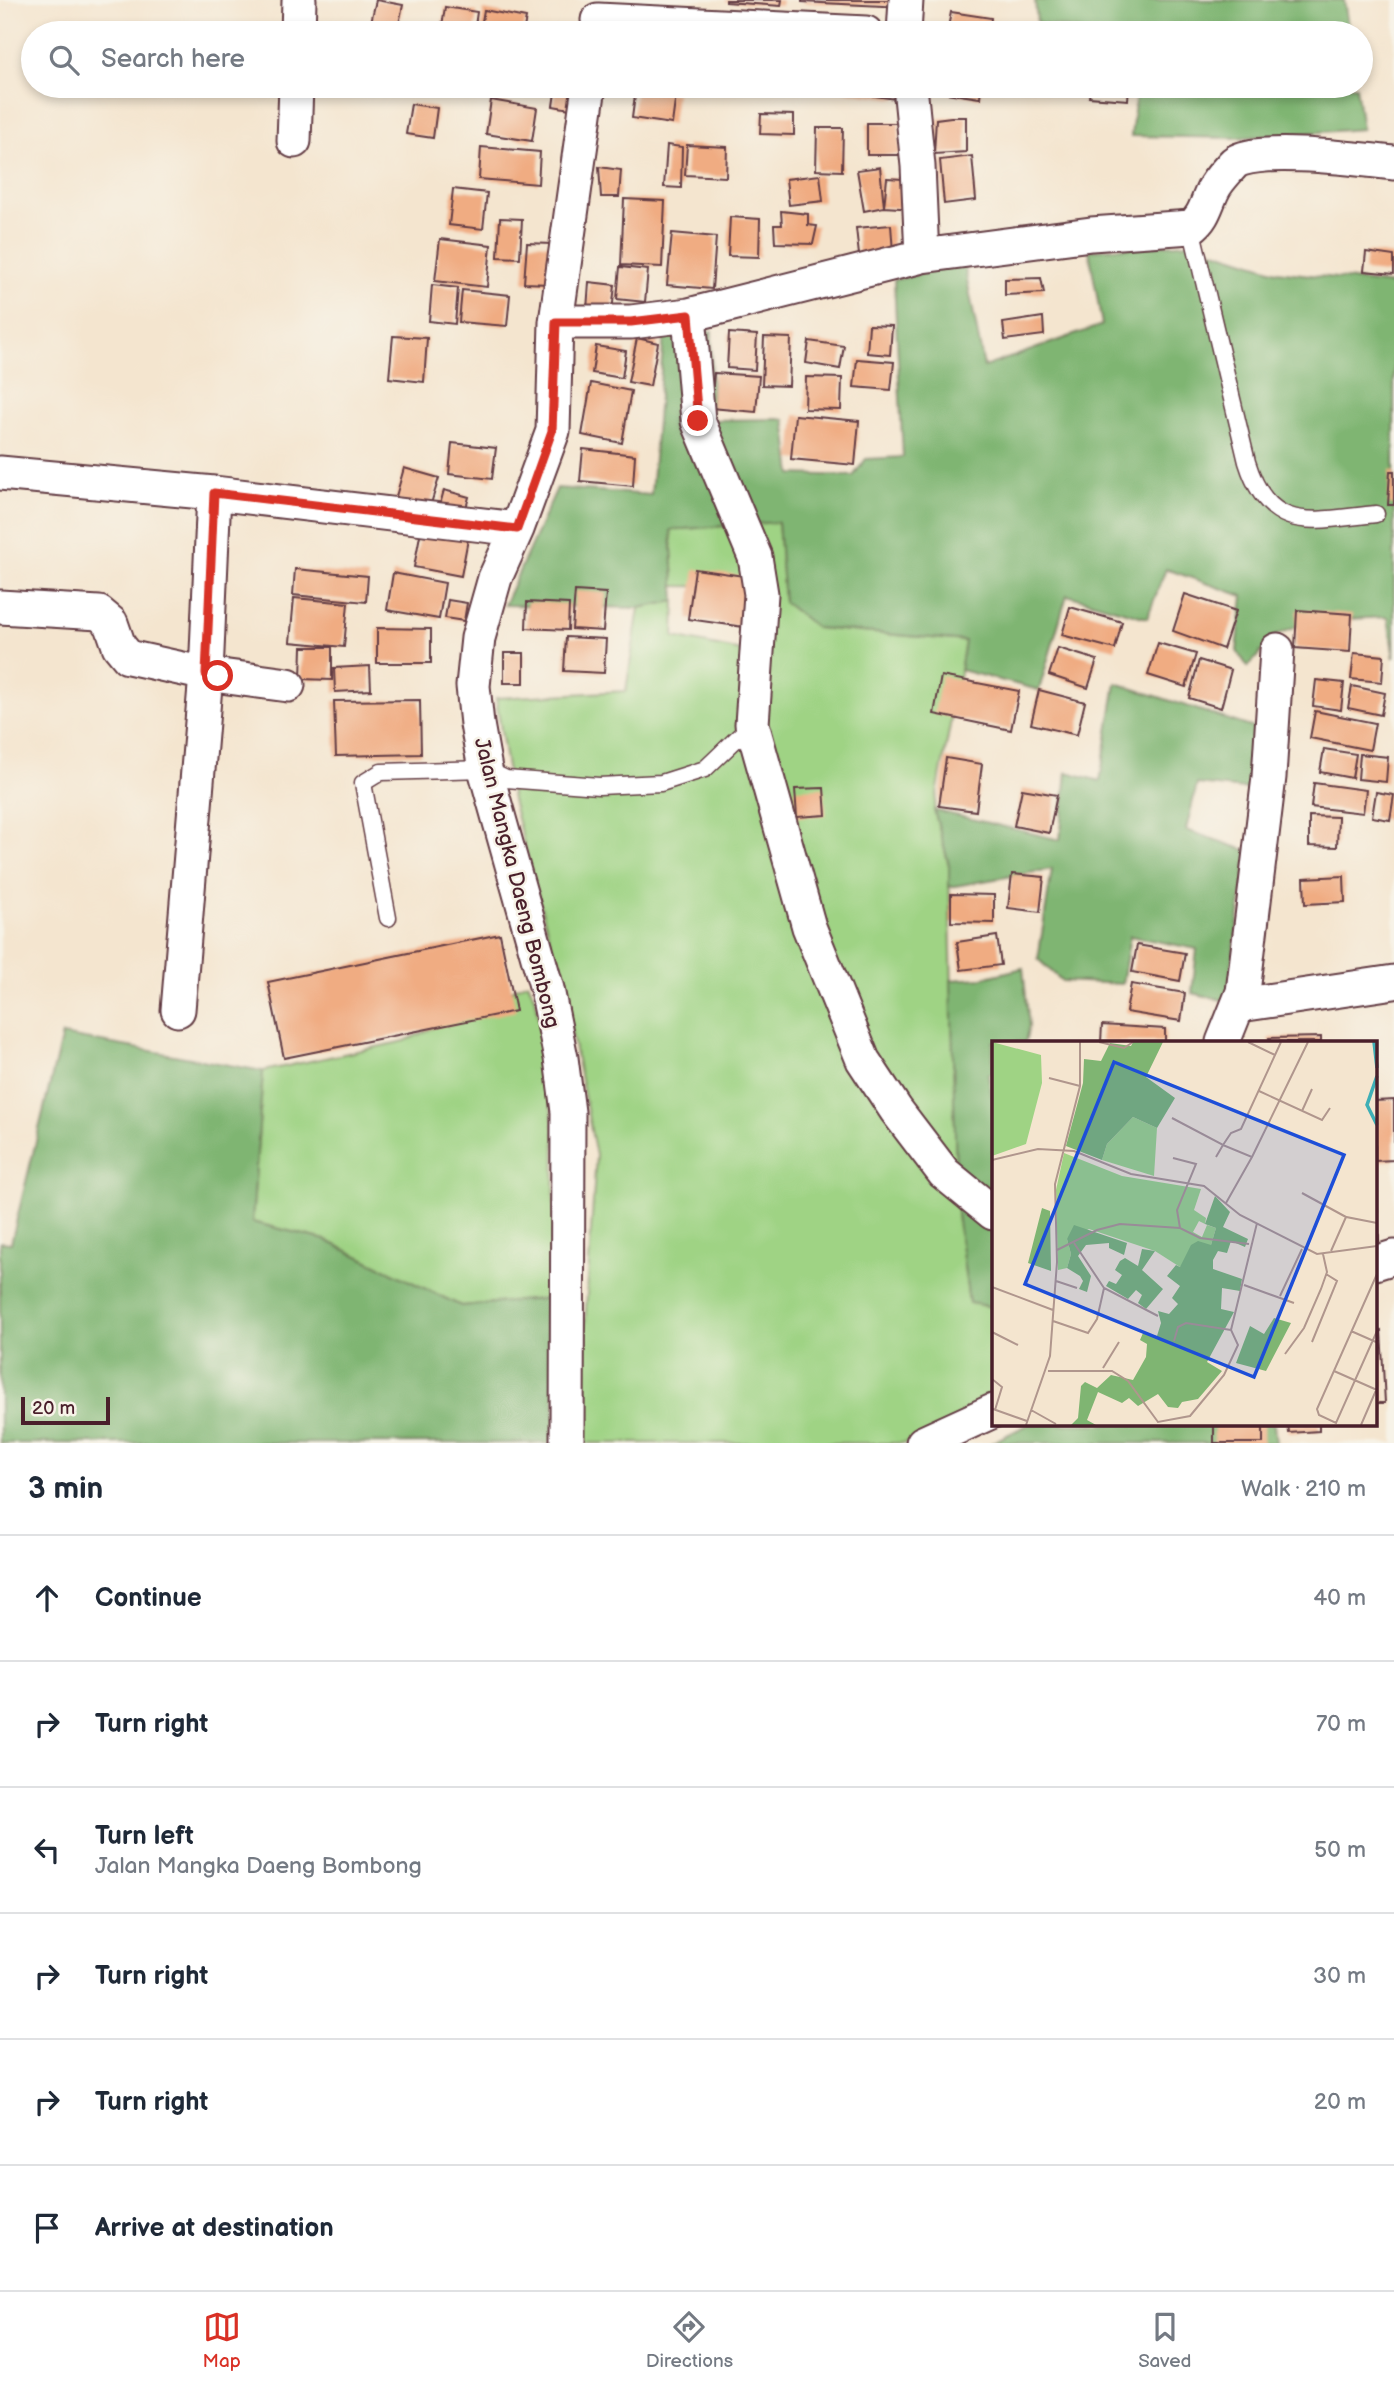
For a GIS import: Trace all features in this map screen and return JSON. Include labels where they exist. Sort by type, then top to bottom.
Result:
[{"type":"street","points":[[298,21],[299,0]]},
{"type":"street","points":[[905,21],[906,0]]},
{"type":"street","points":[[597,18],[651,21]]},
{"type":"street","points":[[294,141],[296,98]]},
{"type":"street","name":"Jalan Mangka Daeng Bombong","points":[[567,1443],[568,1112],[561,1058],[547,989],[485,769],[473,686],[478,638],[495,578],[517,529],[552,431],[556,322],[587,98]]},
{"type":"street","points":[[910,98],[919,166],[922,256]]},
{"type":"street","points":[[556,322],[631,322],[689,315],[922,256],[1091,234],[1191,227],[1200,221],[1214,187],[1235,161],[1256,155],[1349,158],[1394,163]]},
{"type":"street","points":[[689,315],[698,421],[755,557],[761,594],[752,724],[809,927],[863,1060],[896,1110],[944,1173],[992,1212]]},
{"type":"street","points":[[0,473],[214,493],[517,529]]},
{"type":"street","points":[[178,1010],[206,674],[214,493]]},
{"type":"street","points":[[0,607],[99,613],[111,623],[119,646],[128,657],[206,674],[288,685]]},
{"type":"street","points":[[1223,1041],[1240,1005],[1253,921],[1269,777],[1277,650]]},
{"type":"street","points":[[1240,1005],[1394,982]]},
{"type":"street","points":[[1376,1263],[1394,1257]]},
{"type":"street","points":[[923,1443],[992,1411]]},
{"type":"lane","points":[[1191,227],[1254,486],[1272,508],[1292,519],[1329,519],[1376,514]]},
{"type":"lane","points":[[387,918],[363,783],[381,772],[485,769],[506,779],[598,786],[661,783],[705,769],[752,724]]},
{"type":"green space","points":[[1035,0],[1344,0],[1347,21],[1037,21]]},
{"type":"green space","points":[[1136,98],[1358,98],[1362,129],[1237,138],[1131,136]]},
{"type":"green space","points":[[1190,243],[1277,271],[1394,285],[1394,658],[1388,617],[1309,621],[1275,636],[1248,667],[1237,651],[1243,596],[1166,569],[1147,618],[1067,595],[1039,690],[960,670],[965,641],[817,628],[784,602],[778,522],[671,530],[675,601],[639,608],[504,605],[557,488],[651,495],[664,334],[712,331],[711,420],[785,419],[792,474],[853,476],[866,459],[903,457],[894,280],[964,264],[984,367],[1102,325],[1089,250]]},
{"type":"green space","points":[[778,522],[784,602],[817,628],[966,641],[934,810],[949,865],[957,1214],[969,1303],[992,1307],[992,1403],[905,1443],[583,1443],[581,1386],[596,1155],[561,980],[512,800],[496,698],[626,691],[639,608],[675,601],[674,637],[746,652],[754,587],[674,586],[671,530]]},
{"type":"green space","points":[[1116,683],[1263,731],[1253,790],[1197,784],[1186,830],[1248,851],[1227,1001],[1192,993],[1197,949],[1130,936],[1122,984],[1062,981],[1038,959],[1052,869],[949,887],[949,865],[934,810],[1060,840],[1067,772],[1100,781]]},
{"type":"green space","points":[[1023,968],[1029,1026],[1025,1041],[992,1041],[992,1073],[988,1074],[992,1096],[992,1307],[969,1303],[957,1214],[951,980],[982,978]]},
{"type":"green space","points":[[528,982],[536,1001],[555,1137],[553,1298],[461,1306],[325,1240],[252,1222],[263,1071],[405,1041]]},
{"type":"green space","points":[[62,1035],[263,1071],[252,1222],[325,1240],[461,1306],[553,1298],[555,1443],[0,1443],[0,1242],[11,1243]]},
{"type":"green space","points":[[1025,1426],[1274,1426],[1276,1443],[991,1443]]},
{"type":"building","points":[[376,0],[403,5],[400,21],[371,21]]},
{"type":"building","points":[[726,0],[782,0],[781,6]]},
{"type":"building","points":[[903,0],[903,7],[802,2]]},
{"type":"building","points":[[445,7],[477,12],[476,21],[443,21]]},
{"type":"building","points":[[484,10],[526,18],[525,21],[482,21]]},
{"type":"building","points":[[951,12],[991,18],[991,21],[949,21]]},
{"type":"building","points":[[554,98],[578,98],[576,110],[553,106]]},
{"type":"building","points":[[635,98],[675,98],[672,124],[632,118]]},
{"type":"building","points":[[491,100],[537,108],[532,141],[486,134]]},
{"type":"building","points":[[411,104],[437,108],[433,138],[406,134]]},
{"type":"building","points":[[761,114],[794,115],[794,135],[760,134]]},
{"type":"building","points":[[966,117],[966,152],[934,154],[936,119]]},
{"type":"building","points":[[867,123],[899,123],[900,155],[867,155]]},
{"type":"building","points":[[817,128],[843,128],[842,171],[816,170]]},
{"type":"building","points":[[667,145],[682,147],[681,188],[664,187]]},
{"type":"building","points":[[687,145],[727,147],[726,177],[685,175]]},
{"type":"building","points":[[481,147],[540,152],[538,184],[479,179]]},
{"type":"building","points":[[972,156],[976,200],[944,204],[940,160]]},
{"type":"building","points":[[599,167],[621,170],[619,197],[601,197]]},
{"type":"building","points":[[880,167],[884,207],[864,211],[857,170]]},
{"type":"building","points":[[820,175],[823,201],[789,205],[786,179]]},
{"type":"building","points":[[887,178],[918,180],[916,209],[884,207]]},
{"type":"building","points":[[453,189],[487,193],[483,229],[449,225]]},
{"type":"building","points":[[624,199],[665,201],[662,267],[621,265]]},
{"type":"building","points":[[781,211],[808,214],[808,225],[817,226],[813,244],[775,243],[774,225],[782,225]]},
{"type":"building","points":[[730,217],[760,219],[759,257],[728,256]]},
{"type":"building","points":[[500,218],[522,219],[520,258],[498,257]]},
{"type":"building","points":[[891,225],[893,252],[859,255],[856,228]]},
{"type":"building","points":[[672,233],[716,237],[712,289],[667,285]]},
{"type":"building","points":[[440,239],[491,245],[487,287],[435,281]]},
{"type":"building","points":[[527,243],[552,244],[550,284],[524,283]]},
{"type":"building","points":[[1366,252],[1394,256],[1394,274],[1364,271]]},
{"type":"building","points":[[620,267],[648,270],[645,302],[617,299]]},
{"type":"building","points":[[1041,278],[1044,293],[1005,295],[1005,279]]},
{"type":"building","points":[[589,282],[615,285],[612,312],[587,310]]},
{"type":"building","points":[[432,285],[458,288],[455,324],[429,321]]},
{"type":"building","points":[[462,290],[510,295],[507,326],[459,322]]},
{"type":"building","points":[[1043,317],[1044,335],[1005,340],[1003,323]]},
{"type":"building","points":[[869,325],[892,326],[890,355],[867,353]]},
{"type":"building","points":[[729,333],[757,335],[755,370],[727,368]]},
{"type":"building","points":[[393,336],[427,338],[424,382],[389,378]]},
{"type":"building","points":[[764,337],[791,338],[789,386],[762,385]]},
{"type":"building","points":[[637,338],[658,343],[650,386],[628,382]]},
{"type":"building","points":[[809,341],[844,346],[840,369],[806,363]]},
{"type":"building","points":[[596,346],[626,351],[622,378],[592,373]]},
{"type":"building","points":[[857,359],[894,362],[891,390],[854,387]]},
{"type":"building","points":[[714,373],[759,376],[756,412],[711,408]]},
{"type":"building","points":[[806,377],[842,378],[841,410],[805,409]]},
{"type":"building","points":[[591,383],[631,391],[622,443],[582,435]]},
{"type":"building","points":[[795,415],[859,421],[855,465],[791,459]]},
{"type":"building","points":[[452,443],[496,448],[492,479],[449,474]]},
{"type":"building","points":[[583,449],[635,455],[633,486],[580,481]]},
{"type":"building","points":[[404,468],[439,478],[429,510],[395,500]]},
{"type":"building","points":[[1390,471],[1394,471],[1394,505],[1388,505]]},
{"type":"building","points":[[444,490],[469,497],[463,519],[438,512]]},
{"type":"building","points":[[421,530],[468,539],[461,576],[414,567]]},
{"type":"building","points":[[295,569],[368,576],[366,602],[293,595]]},
{"type":"building","points":[[695,569],[751,577],[744,627],[688,619]]},
{"type":"building","points":[[393,573],[445,583],[439,619],[387,610]]},
{"type":"building","points":[[575,591],[606,593],[603,631],[572,629]]},
{"type":"building","points":[[1185,594],[1236,611],[1223,649],[1173,631]]},
{"type":"building","points":[[294,598],[348,603],[344,647],[290,642]]},
{"type":"building","points":[[448,600],[467,603],[464,621],[445,618]]},
{"type":"building","points":[[527,602],[569,604],[568,630],[526,628]]},
{"type":"building","points":[[1070,607],[1122,622],[1115,649],[1062,635]]},
{"type":"building","points":[[1297,610],[1352,614],[1350,652],[1295,648]]},
{"type":"building","points":[[377,628],[431,629],[431,663],[377,663]]},
{"type":"building","points":[[566,637],[606,639],[604,673],[564,671]]},
{"type":"building","points":[[1158,643],[1196,654],[1186,687],[1148,675]]},
{"type":"building","points":[[302,647],[332,647],[332,680],[301,679]]},
{"type":"building","points":[[1058,648],[1097,660],[1088,688],[1049,675]]},
{"type":"building","points":[[504,653],[524,653],[524,683],[504,683]]},
{"type":"building","points":[[1354,653],[1384,656],[1382,682],[1351,679]]},
{"type":"building","points":[[1199,660],[1231,670],[1221,708],[1189,698]]},
{"type":"building","points":[[370,666],[371,690],[335,692],[334,668]]},
{"type":"building","points":[[941,676],[1019,691],[1011,730],[934,714]]},
{"type":"building","points":[[1316,680],[1344,683],[1341,710],[1313,706]]},
{"type":"building","points":[[1352,686],[1385,693],[1381,715],[1348,708]]},
{"type":"building","points":[[1039,690],[1085,702],[1077,735],[1031,724]]},
{"type":"building","points":[[420,700],[421,754],[336,756],[334,701]]},
{"type":"building","points":[[1315,711],[1375,723],[1370,750],[1310,738]]},
{"type":"building","points":[[1324,749],[1356,754],[1352,778],[1320,772]]},
{"type":"building","points":[[1360,754],[1388,757],[1386,782],[1358,779]]},
{"type":"building","points":[[946,758],[982,764],[976,811],[939,806]]},
{"type":"building","points":[[1314,783],[1366,790],[1363,813],[1311,807]]},
{"type":"building","points":[[824,788],[826,815],[797,817],[795,789]]},
{"type":"building","points":[[1022,789],[1057,795],[1049,833],[1014,826]]},
{"type":"building","points":[[1376,792],[1394,795],[1390,820],[1372,817]]},
{"type":"building","points":[[1309,816],[1338,817],[1337,847],[1309,846]]},
{"type":"building","points":[[1012,874],[1044,877],[1040,912],[1008,908]]},
{"type":"building","points":[[1344,876],[1345,902],[1305,904],[1304,878]]},
{"type":"building","points":[[951,894],[994,895],[994,923],[951,922]]},
{"type":"building","points":[[500,934],[516,1011],[284,1058],[268,982]]},
{"type":"building","points":[[997,936],[1001,965],[961,970],[957,942]]},
{"type":"building","points":[[1137,945],[1185,953],[1180,981],[1132,972]]},
{"type":"building","points":[[1131,984],[1185,993],[1181,1021],[1126,1012]]},
{"type":"building","points":[[1102,1025],[1165,1029],[1165,1041],[1101,1041]]},
{"type":"building","points":[[1321,1037],[1321,1041],[1270,1041],[1269,1038]]},
{"type":"building","points":[[1394,1100],[1394,1160],[1376,1161],[1376,1101]]},
{"type":"building","points":[[1376,1205],[1377,1205],[1379,1241],[1376,1242]]},
{"type":"building","points":[[1381,1330],[1385,1403],[1376,1403],[1376,1331]]},
{"type":"building","points":[[1214,1426],[1263,1426],[1263,1443],[1214,1443]]},
{"type":"building","points":[[1288,1426],[1319,1426],[1319,1431],[1289,1433]]},
{"type":"route","points":[[218,676],[206,674],[214,493],[517,529],[552,431],[556,322],[631,322],[689,315],[698,421]]}]
